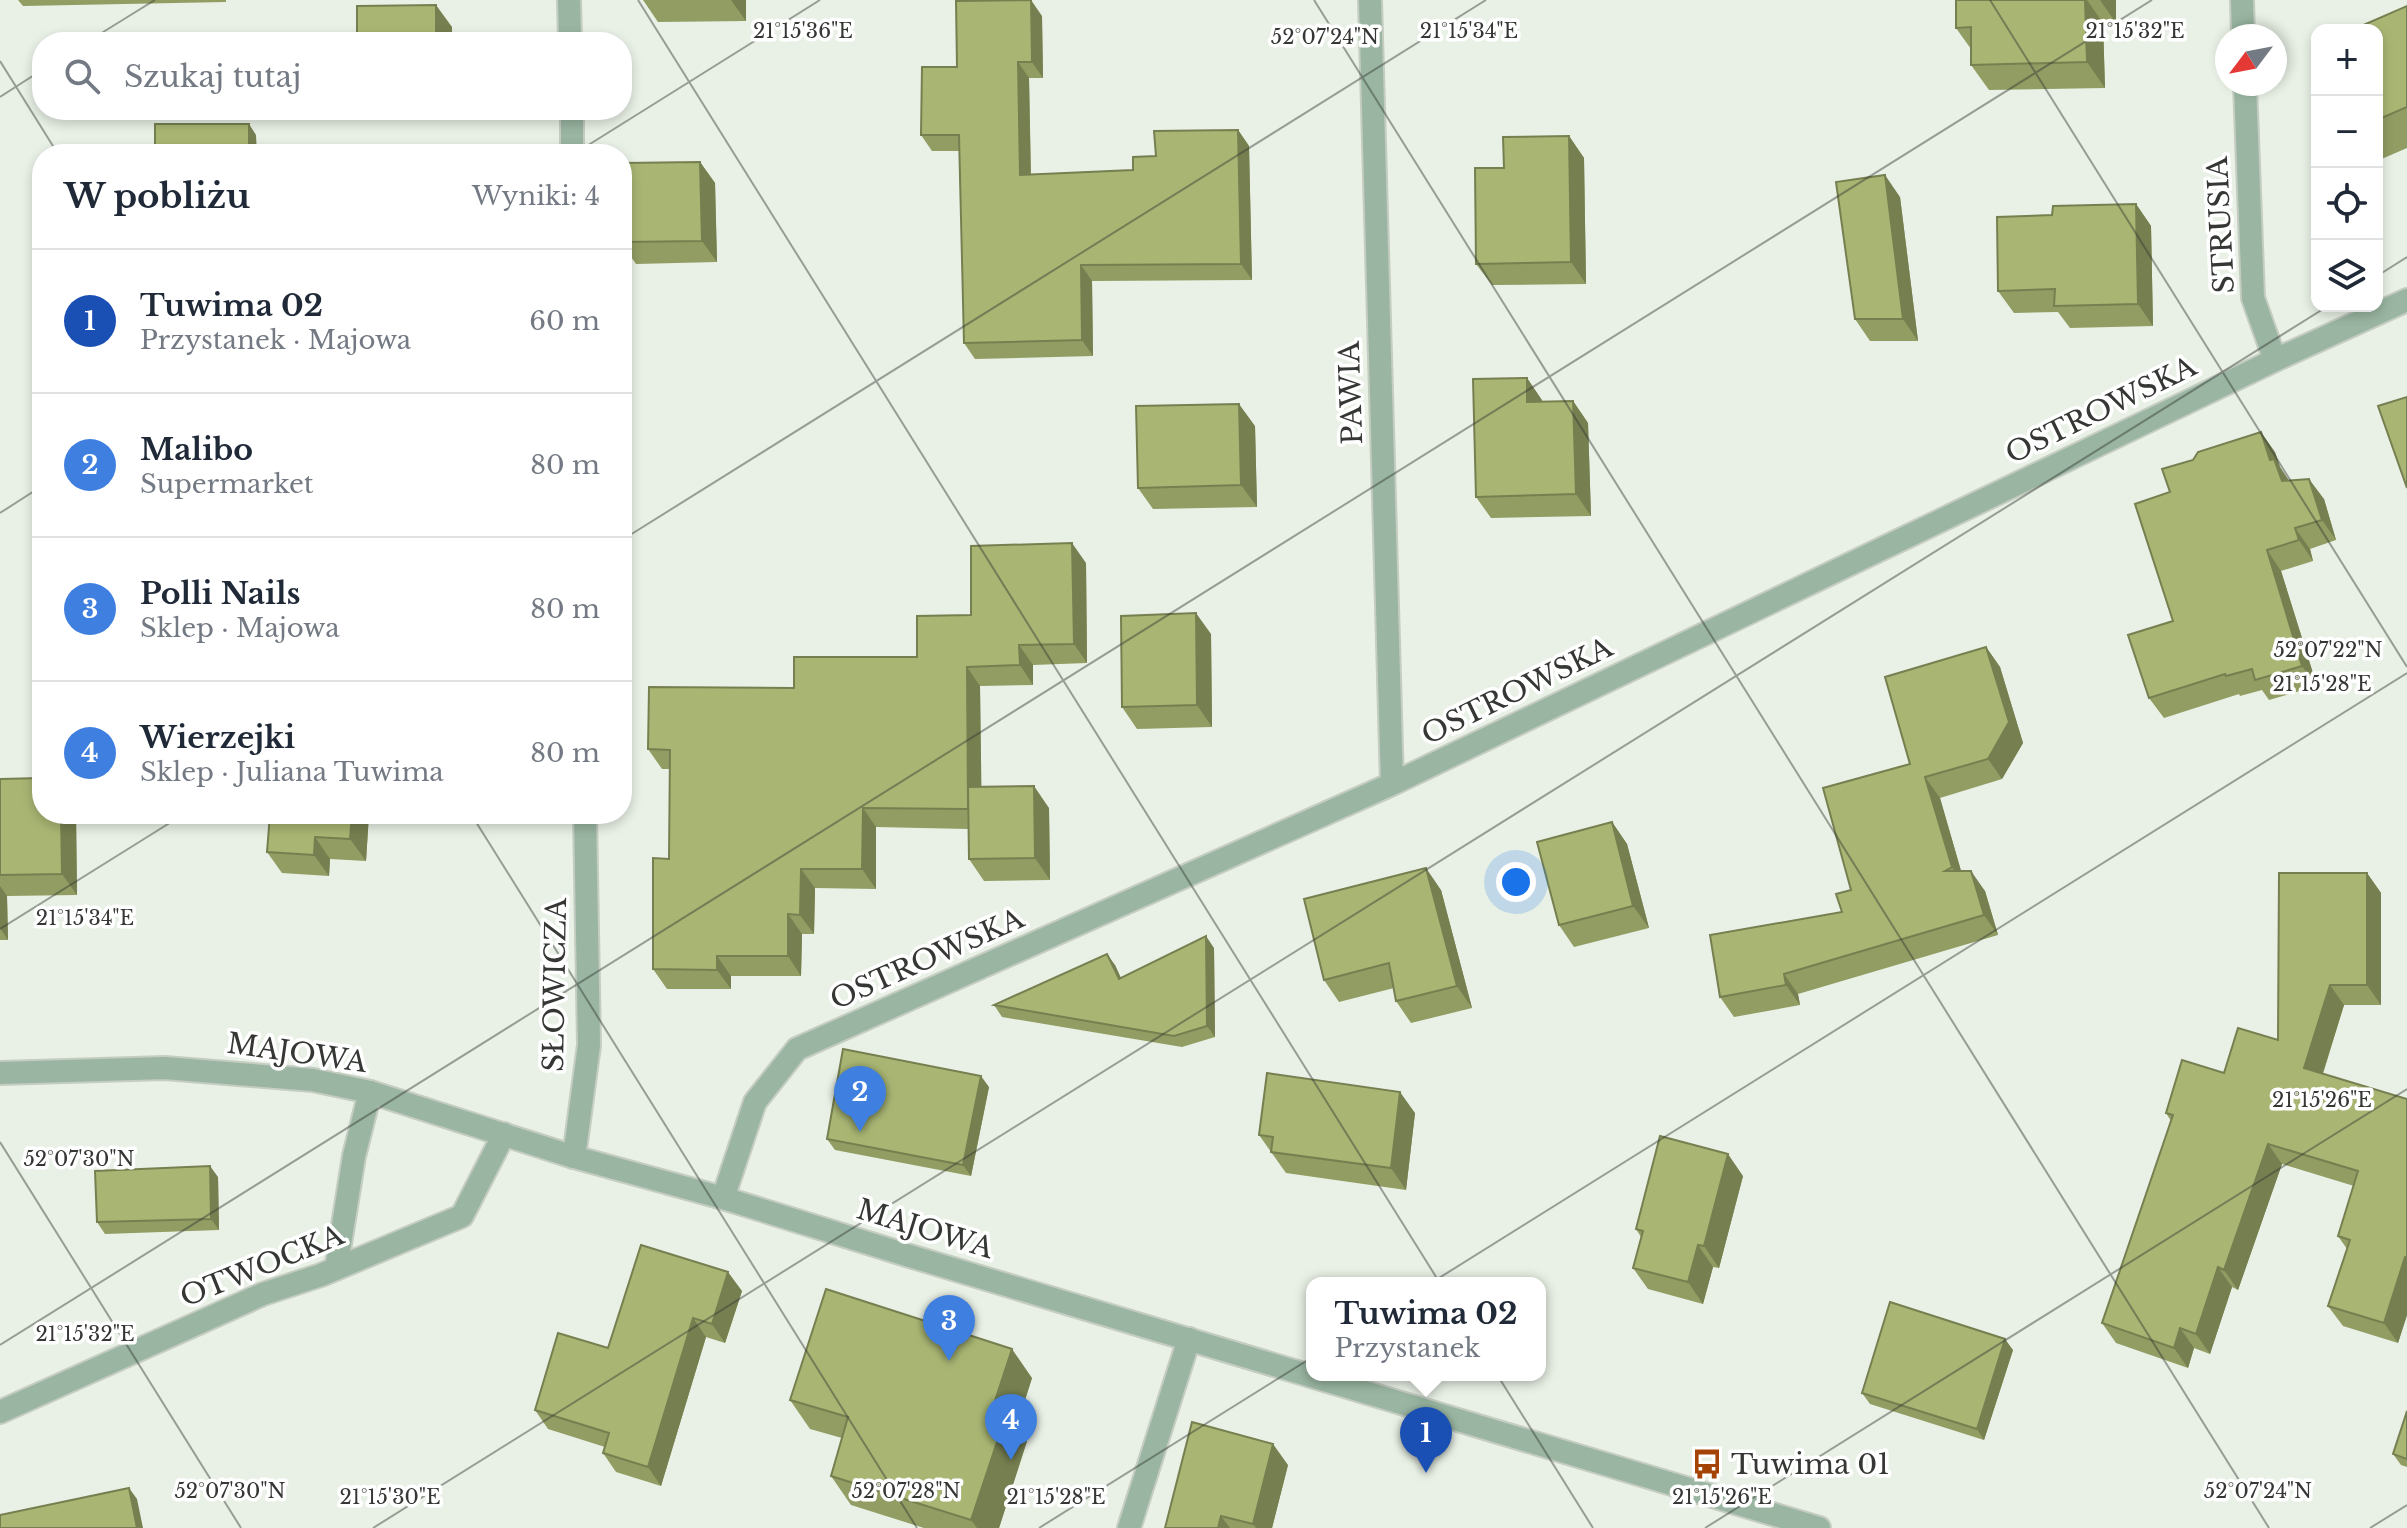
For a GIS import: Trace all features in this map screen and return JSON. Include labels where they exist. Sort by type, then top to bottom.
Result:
[{"type":"street","points":[[569,0],[570,32]]},
{"type":"street","name":"PAWIA","points":[[1370,0],[1392,784]]},
{"type":"street","points":[[2242,0],[2243,24]]},
{"type":"street","name":"STRUSIA","points":[[2245,96],[2253,298],[2275,360]]},
{"type":"street","points":[[572,120],[572,144]]},
{"type":"street","name":"OSTROWSKA","points":[[723,1198],[755,1102],[797,1049],[1392,784],[2275,360],[2407,300]]},
{"type":"street","name":"SŁOWICZA","points":[[574,1157],[589,1045],[585,824]]},
{"type":"street","name":"MAJOWA","points":[[0,1073],[165,1068],[313,1080],[370,1092],[574,1157],[723,1198],[1306,1374]]},
{"type":"street","points":[[336,1269],[354,1156],[370,1092]]},
{"type":"street","name":"OTWOCKA","points":[[0,1412],[263,1294],[336,1269],[462,1216],[504,1134]]},
{"type":"street","points":[[1129,1528],[1189,1339]]},
{"type":"street","name":"MAJOWA","points":[[1329,1381],[1819,1528]]},
{"type":"building","points":[[1031,0],[1032,62],[1018,62],[1020,175],[1133,170],[1133,157],[1156,156],[1154,131],[1238,130],[1241,264],[1081,265],[1082,340],[964,343],[959,135],[921,135],[922,67],[957,67],[956,1]]},
{"type":"building","points":[[1956,0],[2085,0],[2087,62],[1971,65],[1971,27],[1956,28]]},
{"type":"building","points":[[436,5],[436,32],[357,32],[357,6]]},
{"type":"building","points":[[2407,6],[2407,107],[2383,117],[2383,24],[2366,24]]},
{"type":"building","points":[[155,124],[249,124],[249,144],[155,144]]},
{"type":"building","points":[[1569,136],[1571,262],[1476,264],[1475,168],[1504,168],[1503,137]]},
{"type":"building","points":[[700,162],[702,241],[632,242],[632,163]]},
{"type":"building","points":[[1885,175],[1903,319],[1855,319],[1836,182]]},
{"type":"building","points":[[2136,204],[2138,304],[2054,306],[2055,289],[1998,291],[1997,217],[2052,215],[2053,206]]},
{"type":"building","points":[[1527,378],[1527,402],[1573,401],[1576,494],[1476,497],[1473,379]]},
{"type":"building","points":[[2407,397],[2407,488],[2378,406]]},
{"type":"building","points":[[1239,404],[1241,485],[1138,488],[1136,406]]},
{"type":"building","points":[[2261,432],[2270,460],[2274,459],[2282,481],[2309,479],[2322,520],[2295,528],[2299,540],[2267,550],[2302,666],[2255,680],[2252,669],[2225,674],[2149,698],[2128,635],[2173,621],[2135,504],[2170,492],[2162,469],[2193,460],[2198,452]]},
{"type":"building","points":[[1072,543],[1074,644],[1019,645],[1020,665],[967,667],[968,809],[863,808],[862,869],[801,869],[800,915],[788,914],[788,956],[717,956],[717,970],[653,969],[653,858],[669,859],[670,750],[648,749],[649,687],[794,688],[794,657],[917,657],[917,616],[971,615],[971,546]]},
{"type":"building","points":[[1196,613],[1197,705],[1122,707],[1121,616]]},
{"type":"building","points":[[1986,647],[2009,722],[1988,759],[1925,777],[1952,867],[1945,871],[1971,871],[1984,915],[1784,974],[1786,985],[1720,997],[1710,935],[1842,912],[1836,894],[1851,890],[1823,788],[1910,764],[1885,677]]},
{"type":"building","points":[[32,778],[32,824],[61,824],[62,874],[0,875],[0,779]]},
{"type":"building","points":[[1034,786],[1035,858],[969,859],[968,787]]},
{"type":"building","points":[[1612,822],[1633,906],[1559,925],[1537,842]]},
{"type":"building","points":[[269,824],[351,824],[350,839],[315,837],[314,855],[267,852]]},
{"type":"building","points":[[1426,868],[1457,986],[1396,1001],[1389,963],[1324,980],[1304,899]]},
{"type":"building","points":[[2279,873],[2367,873],[2367,985],[2330,985],[2304,1068],[2407,1099],[2407,1258],[2384,1323],[2328,1306],[2350,1240],[2338,1236],[2358,1171],[2268,1144],[2224,1270],[2218,1267],[2196,1334],[2180,1328],[2174,1348],[2102,1323],[2173,1115],[2166,1113],[2182,1060],[2224,1073],[2238,1028],[2278,1040]]},
{"type":"building","points":[[1206,936],[1207,1026],[1174,1036],[994,1005],[1107,954],[1119,979]]},
{"type":"building","points":[[843,1049],[981,1076],[963,1165],[827,1139]]},
{"type":"building","points":[[1267,1073],[1400,1092],[1391,1168],[1271,1152],[1273,1137],[1259,1135]]},
{"type":"building","points":[[1660,1136],[1728,1154],[1704,1246],[1698,1245],[1688,1282],[1633,1268],[1643,1231],[1636,1229]]},
{"type":"building","points":[[210,1166],[211,1219],[97,1222],[95,1171]]},
{"type":"building","points":[[641,1245],[728,1272],[712,1324],[693,1318],[648,1467],[603,1453],[609,1433],[535,1410],[558,1333],[608,1348]]},
{"type":"building","points":[[826,1289],[1012,1349],[993,1407],[1007,1412],[971,1520],[831,1476],[848,1417],[790,1400]]},
{"type":"building","points":[[1890,1302],[2005,1339],[1977,1429],[1862,1393]]},
{"type":"building","points":[[2407,1411],[2407,1459],[2393,1454]]},
{"type":"building","points":[[1192,1422],[1273,1444],[1253,1524],[1221,1516],[1218,1528],[1165,1528]]},
{"type":"building","points":[[129,1488],[137,1528],[0,1528],[0,1515]]},
{"type":"place","name":"Malibo","points":[[860,1132]]},
{"type":"place","name":"Polli Nails","points":[[949,1361]]},
{"type":"place","name":"Wierzejki","points":[[1011,1460]]},
{"type":"place","name":"Tuwima 01","points":[[1707,1464]]},
{"type":"place","name":"Tuwima 02","points":[[1426,1473]]}]
